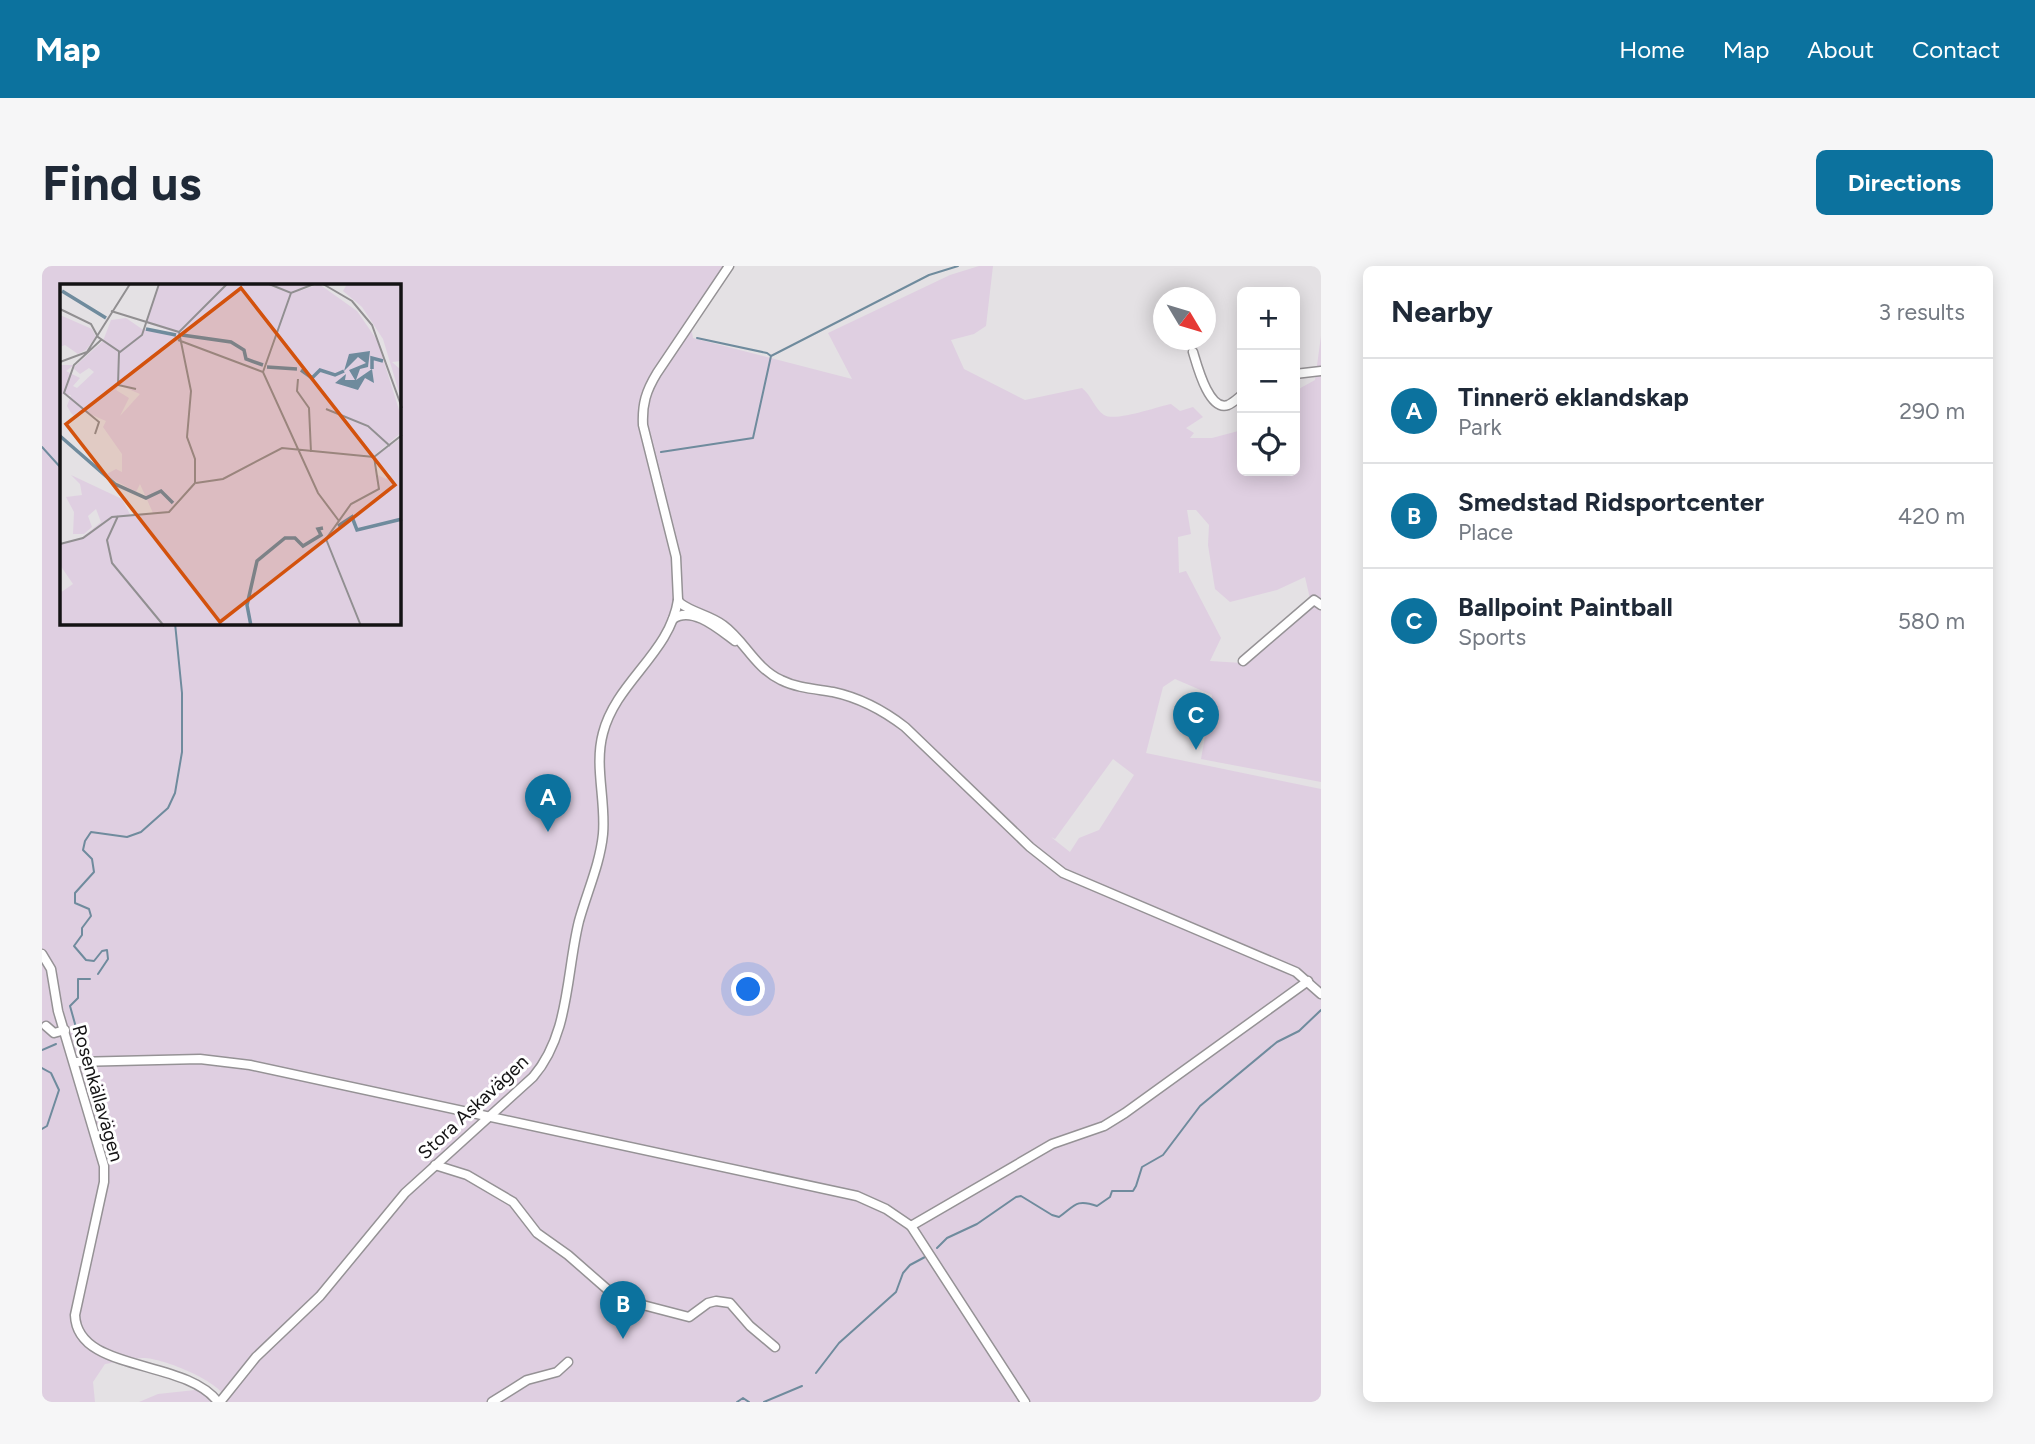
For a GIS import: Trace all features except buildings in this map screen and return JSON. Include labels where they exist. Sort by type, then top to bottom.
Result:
[{"type":"street","name":"Stora Askavägen","points":[[219,1402],[256,1357],[320,1296],[405,1194],[539,1070],[558,1035],[580,919],[602,841],[604,818],[599,763],[605,726],[616,704],[659,647],[673,619],[678,600],[676,557],[643,425],[642,405],[652,382],[729,266]]},
{"type":"street","points":[[1193,352],[1204,383],[1214,401],[1225,405],[1237,398]]},
{"type":"street","points":[[1300,373],[1321,371]]},
{"type":"street","points":[[678,600],[686,608],[724,626],[764,669],[783,681],[852,697],[889,715],[905,727],[1030,847],[1063,873],[1284,967],[1308,981],[1321,994]]},
{"type":"street","points":[[1242,661],[1314,600],[1321,605]]},
{"type":"street","points":[[673,619],[686,614],[703,620],[743,647]]},
{"type":"street","name":"Rosenkällavägen","points":[[42,954],[49,964],[56,1001],[103,1154],[105,1173],[75,1315],[76,1326],[89,1345],[101,1352],[181,1376],[202,1386],[219,1402]]},
{"type":"street","points":[[911,1226],[1052,1144],[1090,1132],[1115,1120],[1308,981]]},
{"type":"street","points":[[46,1026],[54,1033],[65,1030]]},
{"type":"street","points":[[75,1062],[200,1059],[229,1061],[857,1196],[886,1209],[911,1226],[1025,1402]]},
{"type":"street","points":[[435,1165],[467,1175],[513,1202],[537,1233],[608,1290],[622,1298],[689,1317],[708,1303],[730,1303],[750,1326],[775,1347]]},
{"type":"street","points":[[492,1402],[527,1380],[557,1371],[568,1362]]},
{"type":"shaded area","points":[[42,266],[728,266],[690,321],[693,338],[852,379],[828,333],[950,275],[979,266],[993,266],[986,326],[974,334],[951,340],[964,369],[1025,400],[1082,388],[1101,412],[1109,417],[1171,404],[1180,411],[1193,407],[1203,417],[1186,428],[1194,433],[1190,438],[1212,438],[1237,431],[1237,476],[1300,476],[1300,388],[1315,380],[1321,336],[1321,782],[1201,759],[1212,695],[1175,679],[1163,687],[1146,753],[1321,789],[1321,1402],[228,1402],[224,1394],[191,1372],[143,1358],[105,1364],[93,1382],[95,1402],[42,1402]],"holes":[[[1187,510],[1196,510],[1209,525],[1208,545],[1215,589],[1230,602],[1277,590],[1305,577],[1311,603],[1242,663],[1210,661],[1221,638],[1186,571],[1179,573],[1178,537],[1191,534]],[[1113,759],[1134,775],[1099,830],[1079,838],[1070,852],[1051,837],[1055,839]]]},
{"type":"shaded area","points":[[195,1390],[207,1395],[213,1402],[139,1402],[158,1394]]},
{"type":"waterway","points":[[661,452],[753,438],[771,356],[929,275],[958,266]]},
{"type":"waterway","points":[[697,338],[771,356]]},
{"type":"waterway","points":[[42,447],[60,467]]},
{"type":"waterway","points":[[98,974],[108,959],[107,950],[102,951],[94,961],[86,960],[74,946],[91,916],[89,909],[75,903],[75,893],[94,872],[92,859],[83,850],[91,832],[127,837],[141,832],[168,808],[175,793],[182,752],[182,693],[175,625]]},
{"type":"waterway","points":[[77,1031],[70,1006],[78,998],[78,979],[90,979]]},
{"type":"waterway","points":[[937,1248],[947,1238],[977,1224],[1016,1197],[1021,1196],[1059,1217],[1079,1203],[1097,1206],[1110,1197],[1112,1191],[1133,1191],[1142,1167],[1163,1155],[1200,1106],[1277,1042],[1299,1031],[1321,1010]]},
{"type":"waterway","points":[[42,1050],[56,1044]]},
{"type":"waterway","points":[[42,1068],[51,1073],[59,1090],[47,1126],[42,1129]]},
{"type":"waterway","points":[[816,1373],[839,1343],[896,1292],[903,1273],[910,1265],[925,1257]]},
{"type":"waterway","points":[[764,1402],[802,1386]]},
{"type":"waterway","points":[[737,1402],[743,1398],[749,1402]]},
{"type":"place","name":"Ballpoint Paintball","points":[[1196,750]]},
{"type":"place","name":"Tinnerö eklandskap","points":[[548,832]]},
{"type":"place","name":"Smedstad Ridsportcenter","points":[[623,1339]]}]
